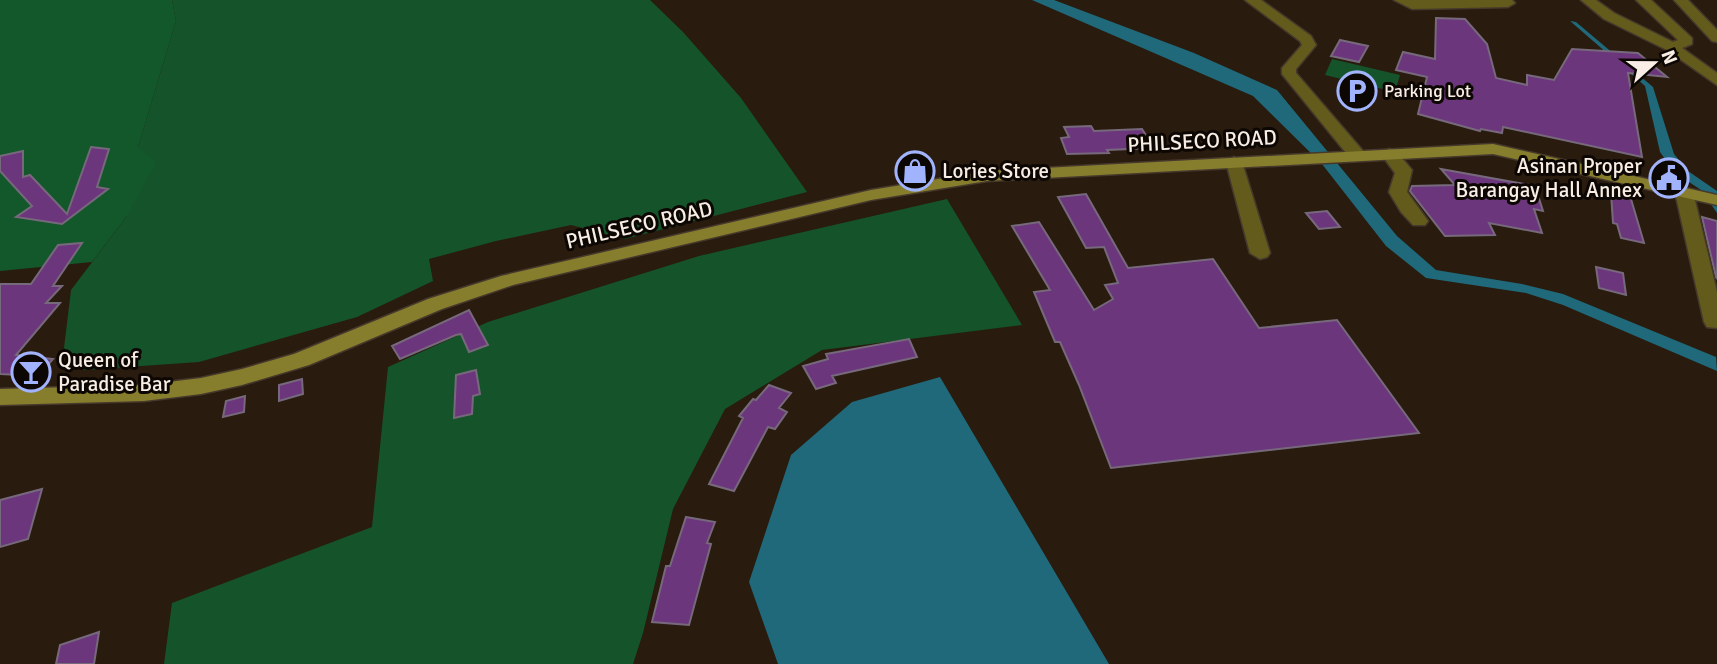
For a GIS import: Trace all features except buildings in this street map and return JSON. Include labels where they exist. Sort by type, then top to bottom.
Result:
[{"type":"street","points":[[1252,0],[1306,39],[1310,45],[1289,68],[1289,74],[1353,155]]},
{"type":"street","points":[[1401,0],[1412,5],[1508,3]]},
{"type":"street","points":[[1588,0],[1609,16],[1710,69],[1717,80]]},
{"type":"street","points":[[1643,0],[1686,41],[1672,47]]},
{"type":"street","points":[[1681,0],[1717,38]]},
{"type":"street","name":"PHILSECO ROAD","points":[[0,397],[144,393],[201,386],[242,377],[301,360],[435,304],[509,280],[919,185],[1024,173],[1493,149],[1701,196]]},
{"type":"street","points":[[1389,154],[1405,172],[1406,178],[1398,192],[1401,200],[1419,220]]},
{"type":"street","points":[[1234,162],[1260,253]]},
{"type":"street","points":[[1701,196],[1714,322]]},
{"type":"green space","points":[[0,0],[172,0],[176,21],[138,147],[156,162],[127,216],[92,262],[0,271]]},
{"type":"green space","points":[[172,0],[650,0],[683,32],[741,98],[807,192],[625,239],[571,225],[496,241],[429,259],[433,281],[357,317],[199,362],[84,370],[64,348],[71,290],[127,216],[138,147],[176,21]]},
{"type":"green space","points":[[1332,59],[1400,75],[1395,92],[1325,75]]},
{"type":"green space","points":[[947,199],[1022,325],[822,350],[725,409],[673,509],[633,664],[164,664],[172,603],[372,527],[388,367],[488,322],[699,256]]},
{"type":"water","points":[[1032,0],[1054,0],[1194,53],[1277,90],[1397,236],[1436,270],[1522,284],[1563,294],[1716,357],[1717,371],[1563,305],[1526,293],[1426,278],[1386,246],[1322,164],[1253,96]]},
{"type":"water","points":[[1570,21],[1576,22],[1653,87],[1674,154],[1688,171],[1717,191],[1717,213],[1701,190],[1674,172],[1660,152],[1645,86]]},
{"type":"water","points":[[940,377],[1109,664],[778,664],[749,582],[791,455],[852,402]]},
{"type":"place","name":"Parking Lot","points":[[1357,91]]},
{"type":"place","name":"Lories Store","points":[[915,171]]},
{"type":"place","name":"Asinan Proper Barangay Hall Annex","points":[[1669,178]]},
{"type":"place","name":"Queen of Paradise Bar","points":[[31,372]]}]
